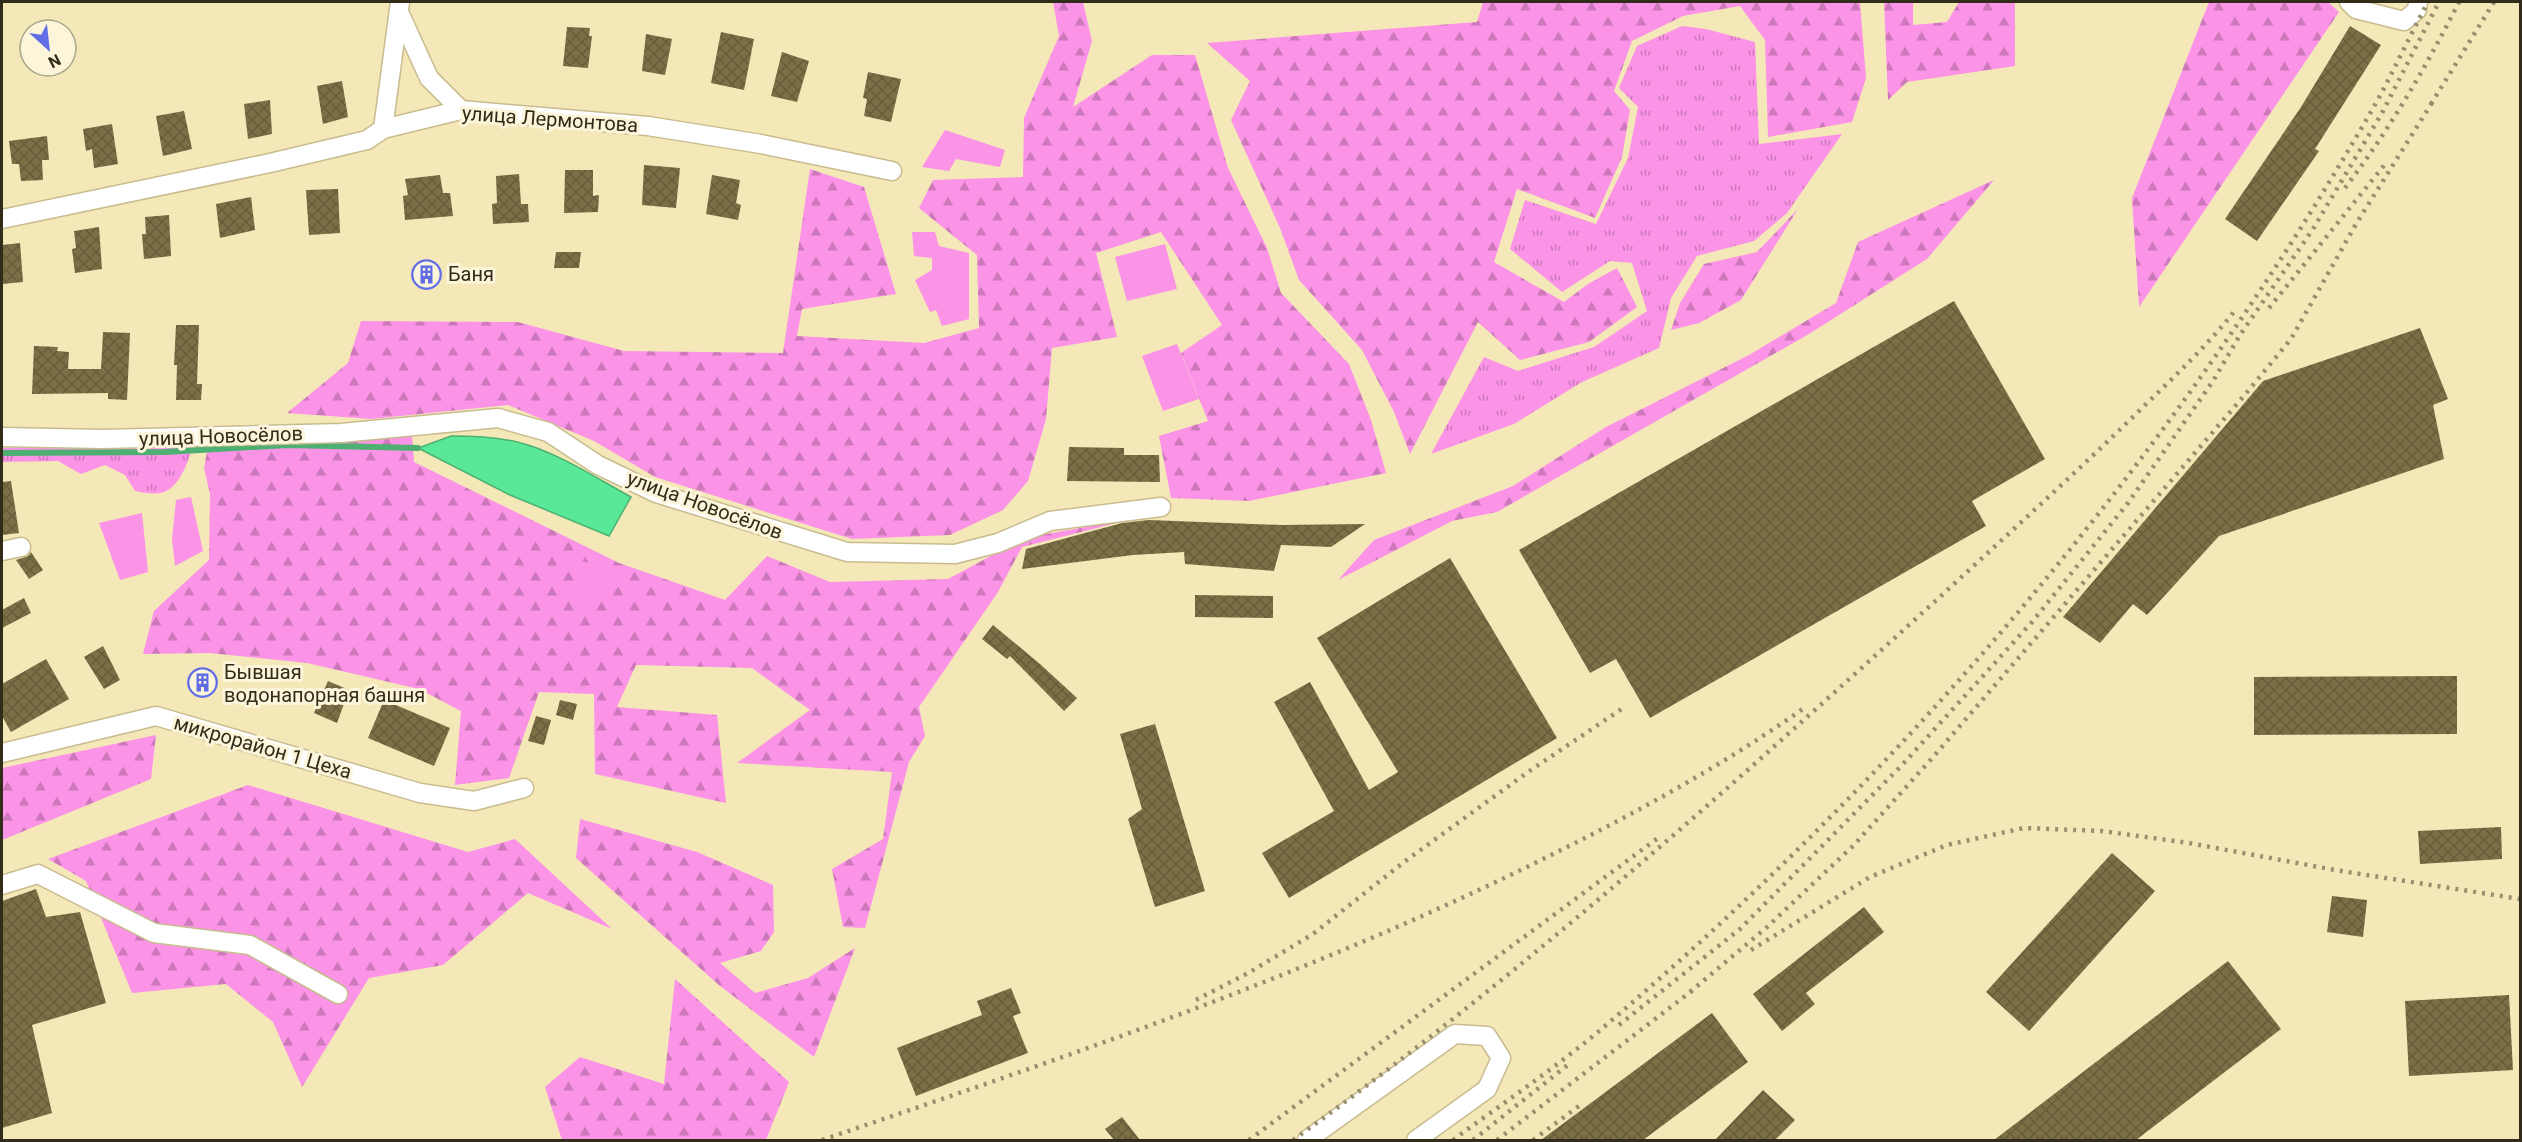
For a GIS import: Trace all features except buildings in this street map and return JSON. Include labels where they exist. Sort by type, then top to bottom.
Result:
[{"type":"street","points":[[2349,2],[2356,9],[2404,21],[2417,10],[2418,2]]},
{"type":"street","points":[[399,6],[429,78],[461,110]]},
{"type":"street","points":[[383,129],[399,6]]},
{"type":"street","name":"улица Лермонтова","points":[[2,219],[270,164],[367,140],[383,129],[461,110],[648,126],[761,144],[892,171]]},
{"type":"street","name":"улица Новосёлов","points":[[2,437],[103,439],[341,433],[498,418],[548,432],[598,465],[656,493],[847,552],[955,554],[998,543],[1050,521],[1161,507]]},
{"type":"street","points":[[2,551],[21,547]]},
{"type":"street","name":"микрорайон 1 Цеха","points":[[2,753],[156,716],[420,793],[474,801],[524,788]]},
{"type":"street","points":[[2,885],[38,874],[154,933],[250,945],[338,994]]},
{"type":"street","points":[[1308,1140],[1455,1034],[1487,1035],[1501,1058],[1487,1089],[1416,1140]]},
{"type":"green space","points":[[1053,2],[1083,2],[1092,41],[1073,107],[1152,55],[1195,55],[1228,168],[1267,248],[1281,293],[1349,364],[1371,420],[1386,473],[1249,501],[1171,498],[1159,436],[1208,421],[1181,353],[1222,325],[1161,232],[1096,253],[1117,337],[1052,348],[1046,419],[1028,481],[1003,510],[950,535],[852,539],[655,477],[594,441],[508,405],[371,419],[287,413],[348,363],[361,321],[518,322],[624,351],[783,353],[810,169],[864,187],[896,294],[802,309],[797,336],[924,343],[979,328],[977,255],[919,208],[933,180],[1023,177],[1024,118],[1059,36]]},
{"type":"green space","points":[[1483,2],[1860,2],[1866,78],[1852,122],[1768,137],[1765,40],[1740,6],[1683,16],[1632,41],[1614,91],[1630,110],[1622,157],[1595,218],[1517,189],[1494,262],[1564,302],[1588,284],[1617,268],[1637,307],[1589,342],[1520,360],[1478,322],[1410,454],[1394,412],[1362,350],[1299,280],[1280,228],[1231,120],[1250,81],[1207,43],[1477,22]]},
{"type":"green space","points":[[1884,2],[1913,2],[1913,25],[1947,22],[1959,2],[2015,2],[2015,66],[1907,82],[1888,100]]},
{"type":"green space","points":[[2209,2],[2328,2],[2339,12],[2139,307],[2132,198]]},
{"type":"green space","points":[[1682,26],[1706,29],[1755,42],[1759,144],[1842,134],[1787,213],[1754,241],[1697,256],[1671,298],[1659,348],[1582,382],[1514,424],[1431,454],[1484,357],[1518,371],[1594,347],[1647,311],[1632,263],[1610,261],[1562,292],[1510,249],[1525,200],[1596,224],[1628,158],[1638,107],[1619,88],[1637,46]]},
{"type":"green space","points":[[945,130],[1005,150],[1000,167],[956,159],[949,171],[922,167]]},
{"type":"green space","points":[[1994,180],[1927,259],[1809,334],[1497,512],[1452,521],[1338,580],[1374,540],[1513,486],[1606,427],[1749,355],[1836,303],[1858,242]]},
{"type":"green space","points":[[1798,209],[1741,300],[1699,323],[1671,330],[1680,303],[1704,264],[1757,252]]},
{"type":"green space","points":[[912,232],[935,232],[939,246],[969,253],[969,319],[942,326],[936,310],[930,312],[915,280],[932,270],[932,258],[914,256]]},
{"type":"green space","points":[[1165,244],[1177,289],[1127,301],[1115,257]]},
{"type":"green space","points":[[1177,344],[1199,399],[1163,411],[1142,356]]},
{"type":"green space","points":[[412,435],[414,462],[619,563],[725,600],[767,556],[830,582],[948,579],[1024,538],[1136,518],[1022,547],[998,592],[919,707],[925,736],[909,762],[865,928],[843,927],[832,869],[883,839],[892,772],[737,763],[810,710],[752,668],[636,665],[617,707],[717,715],[726,803],[595,774],[594,694],[539,692],[509,778],[455,785],[461,711],[419,689],[307,663],[210,653],[143,654],[154,611],[209,560],[210,494],[204,468],[209,442]]},
{"type":"green space","points":[[194,440],[178,481],[168,490],[156,493],[135,491],[125,475],[105,465],[81,474],[58,461],[2,462],[2,448]]},
{"type":"green space","points":[[191,497],[203,551],[175,566],[172,539],[176,500]]},
{"type":"green space","points":[[142,513],[148,572],[120,580],[99,523]]},
{"type":"green space","points":[[580,561],[612,567],[596,608],[570,602]]},
{"type":"green space","points":[[156,735],[151,779],[2,840],[2,768]]},
{"type":"green space","points":[[248,785],[468,852],[515,839],[612,929],[528,893],[443,965],[369,978],[302,1087],[273,1022],[226,984],[132,993],[86,881],[48,859]]},
{"type":"green space","points":[[580,819],[697,852],[773,885],[774,932],[761,951],[720,963],[755,993],[808,978],[855,948],[814,1057],[720,986],[576,858]]},
{"type":"green space","points":[[675,979],[789,1082],[766,1140],[562,1140],[545,1087],[580,1057],[664,1084]]},
{"type":"shaded area","points":[[451,436],[500,439],[528,445],[568,462],[631,497],[609,536],[510,495],[418,448]]},
{"type":"waterway","points":[[2,453],[165,452],[288,445],[418,448]]},
{"type":"railway","points":[[1453,1140],[1587,1041],[1717,927],[1825,822],[1929,714],[2028,601],[2122,484],[2211,363],[2294,238],[2372,110],[2428,2]]},
{"type":"railway","points":[[1619,1025],[1740,929],[1903,764],[2032,622],[2128,503],[2213,381],[2240,335],[2313,229],[2382,113],[2439,2]]},
{"type":"railway","points":[[2345,188],[2406,97],[2459,2]]},
{"type":"railway","points":[[2431,104],[2494,2]]},
{"type":"railway","points":[[1690,992],[1766,928],[1853,846],[1934,756],[2243,397],[2291,339],[2356,224],[2435,98]]},
{"type":"railway","points":[[2269,308],[2386,163]]},
{"type":"railway","points":[[1293,1140],[1462,1012],[1625,877],[1705,807],[1864,666],[2067,480],[2191,360],[2237,308]]},
{"type":"railway","points":[[1196,1000],[1250,972],[1313,934],[1404,862],[1528,772],[1626,706]]},
{"type":"railway","points":[[822,1140],[1099,1044],[1372,938],[1549,856],[1615,822],[1713,767],[1807,706]]},
{"type":"railway","points":[[1751,950],[1870,877],[1947,845],[2024,828],[2102,831],[2189,843],[2335,870],[2520,899]]},
{"type":"railway","points":[[1249,1140],[1658,838]]},
{"type":"railway","points":[[1497,1140],[1697,987]]},
{"type":"railway","points":[[1473,1140],[1569,1064]]},
{"type":"railway","points":[[1533,1140],[1583,1103]]},
{"type":"place","name":"Баня","points":[[427,274]]},
{"type":"place","name":"Бывшая водонапорная башня","points":[[203,683]]}]
